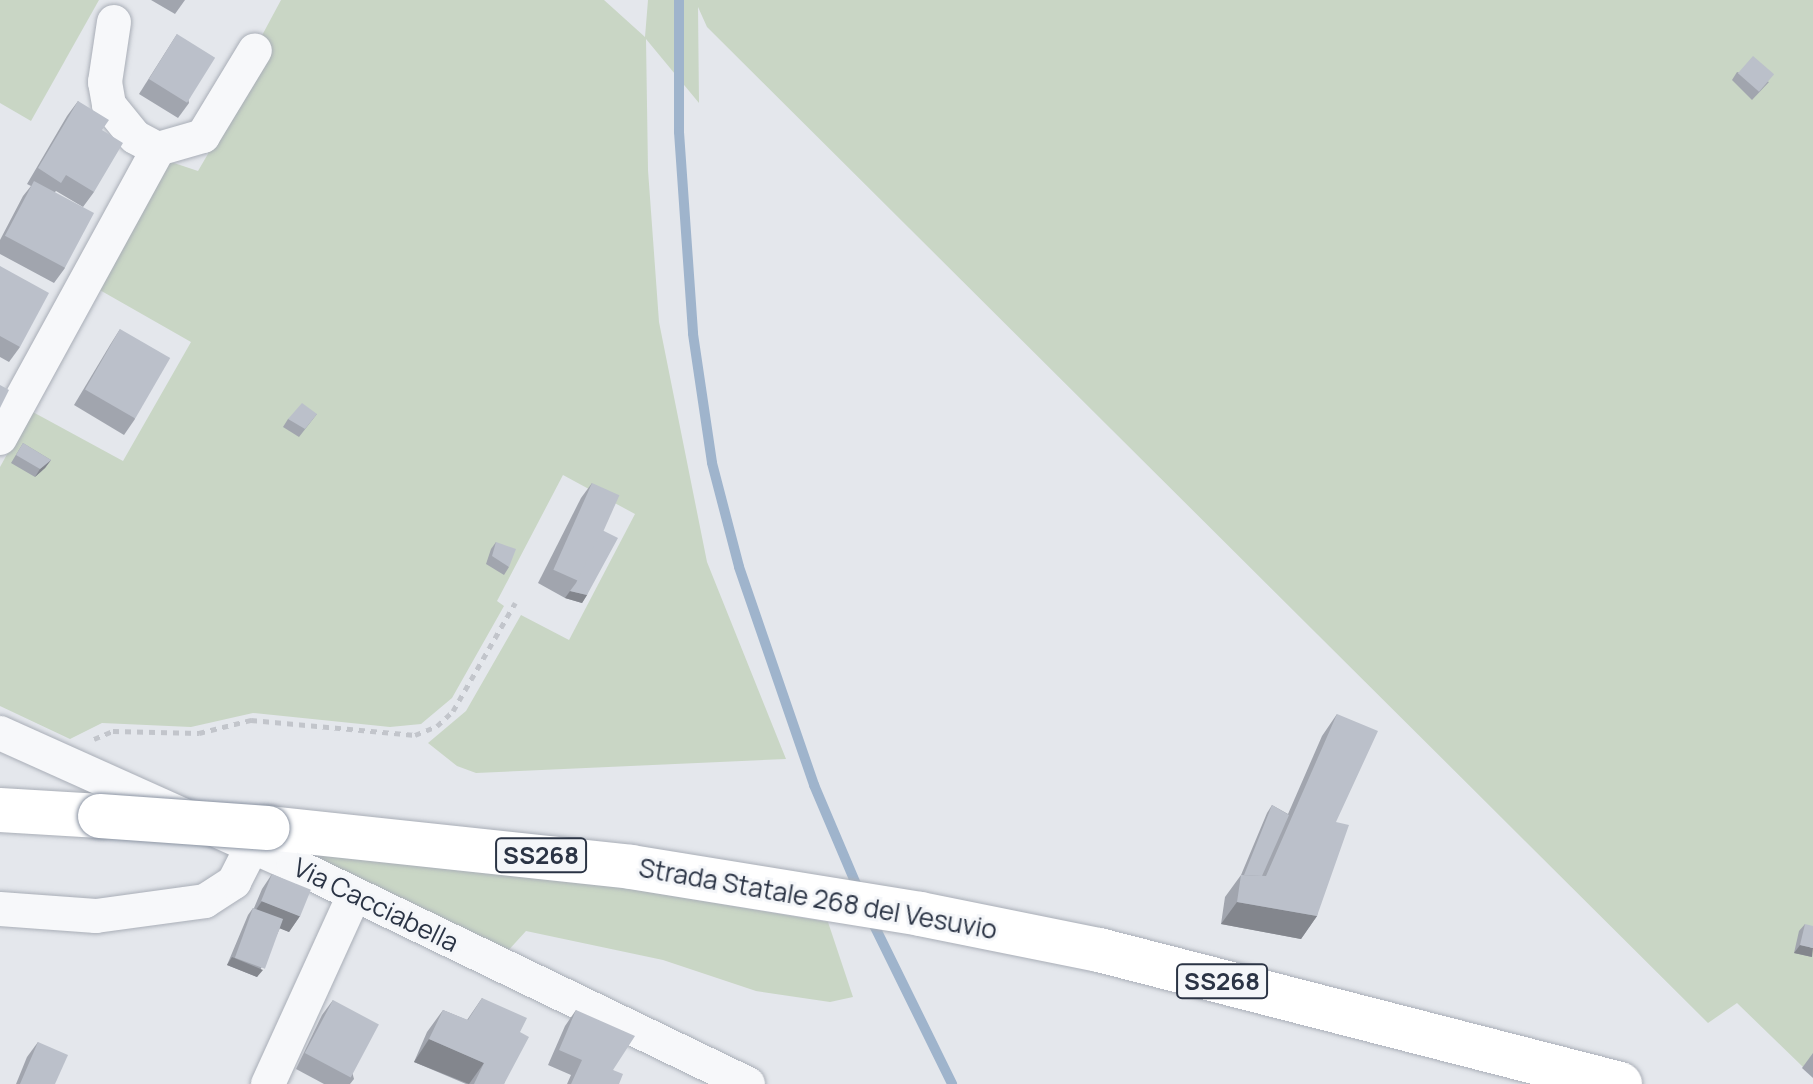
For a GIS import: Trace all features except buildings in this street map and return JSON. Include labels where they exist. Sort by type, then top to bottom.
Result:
[{"type":"highway","name":"Strada Statale 268 del Vesuvio","points":[[0,810],[100,816],[260,837],[485,848],[812,895],[1099,950],[1620,1084]]},
{"type":"street","points":[[114,22],[105,82],[109,105],[135,137],[158,149],[203,136],[255,50]]},
{"type":"street","points":[[0,438],[158,149]]},
{"type":"street","name":"Via Cacciabella","points":[[0,733],[68,767],[260,837],[354,895],[748,1084]]},
{"type":"street","points":[[0,909],[96,916],[205,901],[234,882],[260,837]]},
{"type":"street","points":[[268,1084],[354,895]]},
{"type":"path","points":[[68,767],[87,742],[113,731],[174,735],[251,720],[415,735],[437,726],[453,711],[515,603]]},
{"type":"green space","points":[[0,0],[99,0],[31,121],[0,103]]},
{"type":"green space","points":[[281,0],[604,0],[645,37],[648,0],[1813,0],[1813,1055],[1803,1067],[1737,1003],[1708,1023],[707,27],[698,7],[699,103],[646,39],[648,170],[659,322],[707,562],[786,759],[476,773],[457,766],[428,743],[466,711],[521,615],[569,640],[635,514],[563,475],[497,601],[504,606],[452,698],[421,724],[390,727],[253,713],[191,727],[102,723],[70,739],[0,706],[0,467],[31,411],[123,461],[191,342],[98,289],[165,160],[198,171],[268,51],[259,41]]},
{"type":"green space","points":[[277,849],[594,883],[828,922],[853,997],[830,1002],[756,991],[663,960],[526,931],[506,953]]},
{"type":"waterway","points":[[679,0],[679,132],[693,334],[712,463],[739,567],[814,785],[859,891]]},
{"type":"waterway","points":[[870,917],[952,1084]]}]
